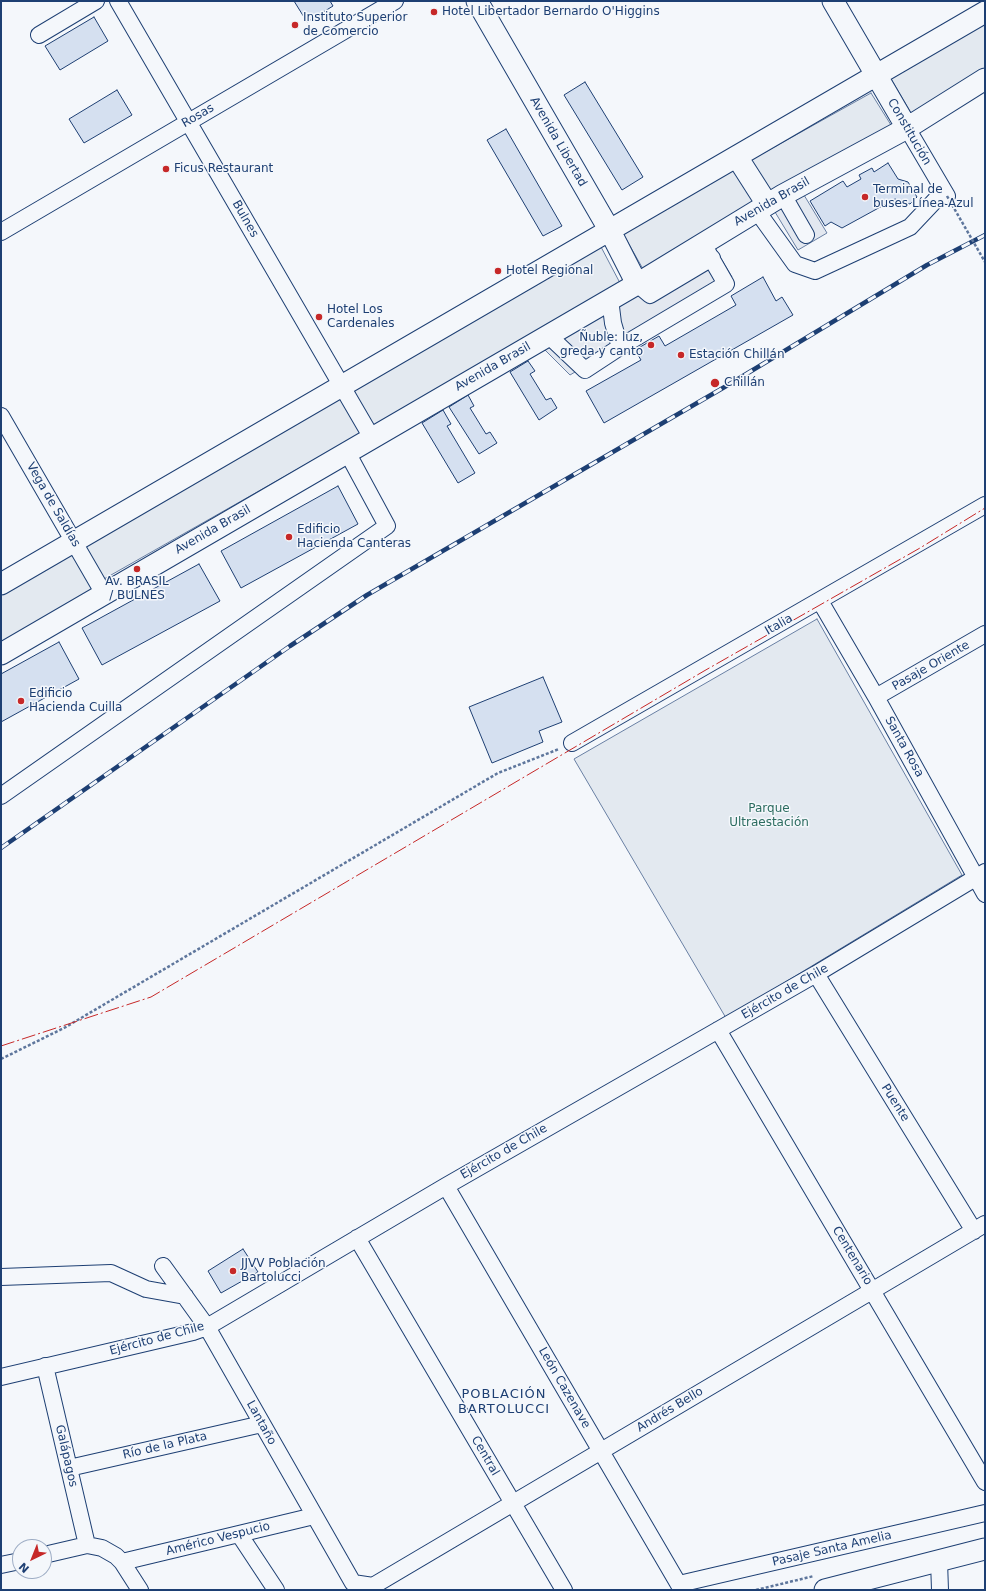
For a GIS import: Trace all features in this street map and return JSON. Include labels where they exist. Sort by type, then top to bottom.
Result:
[{"type":"main road","name":"Avenida Libertad","points":[[477,1],[610,231],[637,284]]},
{"type":"main road","name":"Constitución","points":[[834,1],[907,128]]},
{"type":"main road","points":[[1,584],[985,12]]},
{"type":"main road","name":"Avenida Brasil","points":[[1,654],[610,299],[637,284],[708,251],[769,203],[907,128],[985,79]]},
{"type":"main road","points":[[737,157],[769,203]]},
{"type":"main road","points":[[827,1590],[985,1549]]},
{"type":"street","points":[[39,35],[96,1]]},
{"type":"street","name":"Bulnes","points":[[118,1],[372,438]]},
{"type":"street","name":"Rosas","points":[[1,232],[395,1]]},
{"type":"street","name":"Constitución","points":[[907,128],[945,193]]},
{"type":"street","points":[[769,203],[795,264],[815,271],[910,227],[945,193]]},
{"type":"street","points":[[769,203],[806,234]]},
{"type":"street","points":[[548,335],[585,370],[620,347],[726,284],[708,251]]},
{"type":"street","points":[[610,299],[613,323],[620,347]]},
{"type":"street","name":"Vega de Saldías","points":[[1,416],[104,594]]},
{"type":"street","points":[[1,796],[387,526],[347,452]]},
{"type":"street","name":"Italia","points":[[572,743],[820,601],[985,504]]},
{"type":"street","name":"Santa Rosa","points":[[820,601],[981,875],[985,894]]},
{"type":"street","name":"Pasaje Oriente","points":[[876,698],[985,634]]},
{"type":"street","name":"Ejército de Chile","points":[[1,1377],[193,1332],[207,1327],[446,1186],[816,974],[981,875]]},
{"type":"street","name":"Puente","points":[[816,974],[979,1228]]},
{"type":"street","name":"Centenario","points":[[718,1030],[985,1482]]},
{"type":"street","name":"León Cazenave","points":[[446,1186],[681,1587]]},
{"type":"street","name":"Andrés Bello","points":[[353,1583],[374,1588],[513,1503],[979,1228]]},
{"type":"street","name":"Central","points":[[357,1238],[564,1590]]},
{"type":"street","name":"Lantaño","points":[[164,1266],[207,1327],[353,1583]]},
{"type":"street","points":[[1,1277],[112,1273],[146,1288],[185,1296]]},
{"type":"street","name":"Galápagos","points":[[45,1366],[87,1545]]},
{"type":"street","name":"Río de la Plata","points":[[69,1468],[262,1424]]},
{"type":"street","name":"Pasaje Santa Amelia","points":[[681,1587],[985,1513]]},
{"type":"street","name":"Américo Vespucio","points":[[122,1562],[314,1516]]},
{"type":"street","points":[[240,1534],[276,1590]]},
{"type":"street","points":[[52,1553],[87,1545],[109,1551],[122,1562],[140,1590]]},
{"type":"street","points":[[939,1561],[940,1590]]},
{"type":"street","points":[[1,1565],[12,1562]]},
{"type":"path","points":[[945,193],[985,262]]},
{"type":"path","points":[[1,1058],[64,1028],[498,774],[572,743]]},
{"type":"green space","points":[[985,21],[985,68],[911,113],[890,77]]},
{"type":"green space","points":[[871,93],[891,125],[643,269],[622,232]]},
{"type":"green space","points":[[600,245],[620,283],[373,427],[351,391]]},
{"type":"green space","points":[[340,399],[361,433],[104,579],[83,542]]},
{"type":"green space","points":[[72,549],[97,590],[1,647],[1,591]]},
{"type":"green space","name":"Parque Ultraestación","points":[[817,619],[962,875],[726,1018],[574,759]]},
{"type":"shaded area","points":[[804,195],[827,233],[798,250],[775,212]]},
{"type":"shaded area","points":[[713,245],[732,277],[570,375],[542,347]]},
{"type":"building","points":[[294,1],[330,1],[333,6],[307,22]]},
{"type":"building","points":[[94,17],[108,41],[60,70],[45,46]]},
{"type":"building","points":[[585,82],[643,177],[622,190],[564,95]]},
{"type":"building","points":[[117,90],[132,115],[84,143],[69,119]]},
{"type":"building","points":[[506,129],[562,226],[543,236],[487,140]]},
{"type":"building","points":[[888,163],[898,179],[908,182],[917,197],[910,204],[895,199],[842,228],[831,222],[825,226],[810,201],[843,181],[847,187],[861,179],[859,175],[872,168],[874,172]]},
{"type":"building","name":"Estación Chillán","points":[[763,277],[776,301],[782,297],[793,315],[604,423],[586,391],[641,360],[635,350],[659,336],[665,346],[736,305],[731,296]]},
{"type":"building","points":[[528,361],[535,371],[530,374],[546,400],[551,398],[557,408],[539,420],[510,372]]},
{"type":"building","points":[[468,395],[474,406],[470,408],[486,434],[490,432],[497,443],[479,454],[449,407]]},
{"type":"building","points":[[443,410],[451,424],[447,426],[475,473],[458,483],[422,423]]},
{"type":"building","name":"Edificio Hacienda Canteras","points":[[338,486],[358,524],[241,588],[221,551]]},
{"type":"building","points":[[199,564],[220,601],[102,665],[82,628]]},
{"type":"building","name":"Edificio Hacienda Cuilla","points":[[59,642],[79,679],[1,722],[1,674]]},
{"type":"building","points":[[543,677],[562,722],[539,731],[543,742],[492,763],[469,707]]},
{"type":"building","name":"JJVV Población Bartolucci","points":[[243,1249],[258,1272],[221,1293],[208,1271]]},
{"type":"railway","points":[[1,848],[290,646],[367,595],[728,385],[927,265],[985,235]]},
{"type":"power","points":[[1,1046],[151,997],[704,671],[920,548],[985,508]]},
{"type":"place","name":"Hotel Libertador Bernardo O'Higgins","points":[[434,12]]},
{"type":"place","name":"Instituto Superior de Comercio","points":[[295,25]]},
{"type":"place","name":"Ficus Restaurant","points":[[166,169]]},
{"type":"place","name":"Terminal de buses Línea Azul","points":[[865,197]]},
{"type":"place","name":"Hotel Regional","points":[[498,271]]},
{"type":"place","name":"Hotel Los Cardenales","points":[[319,317]]},
{"type":"place","name":"Ñuble: luz, greda y canto","points":[[651,345]]},
{"type":"place","name":"Estación Chillán","points":[[681,355]]},
{"type":"place","name":"Chillán","points":[[715,383]]},
{"type":"place","name":"Edificio Hacienda Canteras","points":[[289,537]]},
{"type":"place","name":"Av. BRASIL / BULNES","points":[[137,569]]},
{"type":"place","name":"Edificio Hacienda Cuilla","points":[[21,701]]},
{"type":"place","name":"JJVV Población Bartolucci","points":[[233,1271]]},
{"type":"district","name":"POBLACIÓN BARTOLUCCI","points":[[504,1402]]}]
